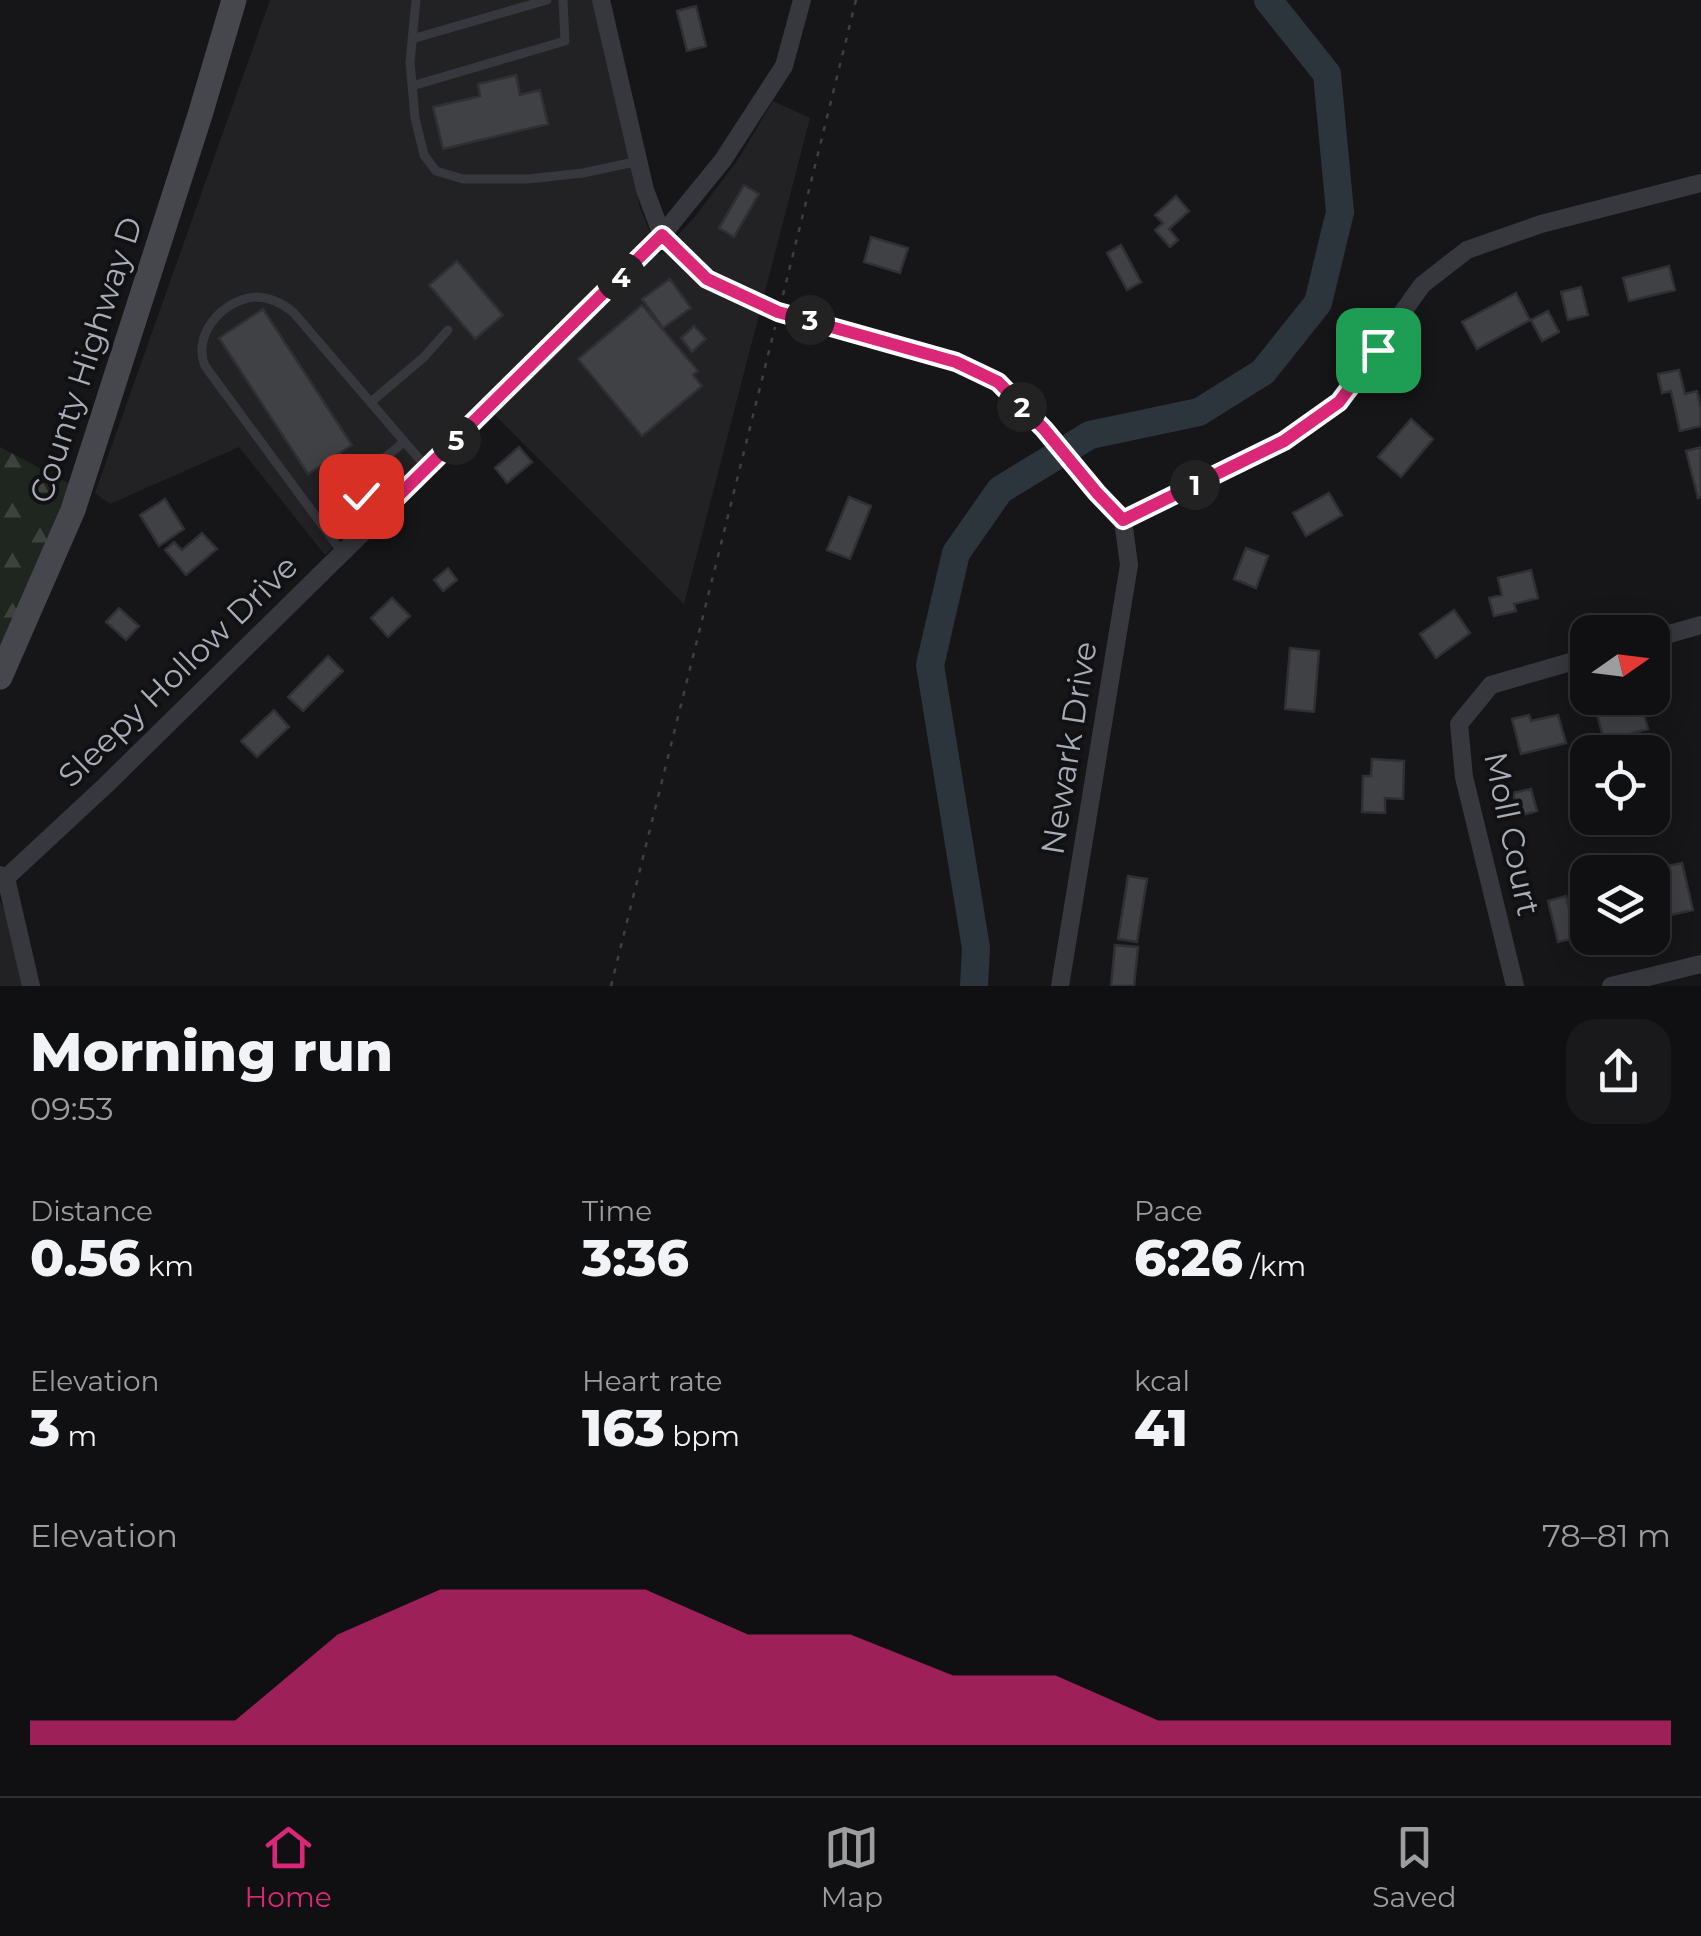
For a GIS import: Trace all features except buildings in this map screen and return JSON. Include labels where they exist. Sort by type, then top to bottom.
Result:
[{"type":"main road","name":"County Highway D","points":[[0,677],[73,510],[234,0]]},
{"type":"main road","name":"County Highway D","points":[[200,114],[252,0]]},
{"type":"street","points":[[601,0],[645,190],[662,235],[707,279],[778,312],[956,362],[998,382],[1123,520],[1284,441],[1339,402],[1422,285],[1467,250],[1541,224],[1701,184]]},
{"type":"street","name":"Sleepy Hollow Drive","points":[[3,876],[106,784],[662,235],[723,160],[784,66],[802,0]]},
{"type":"street","name":"Newark Drive","points":[[1060,986],[1129,564],[1123,520]]},
{"type":"street","points":[[1670,634],[1701,625]]},
{"type":"street","name":"Moll Court","points":[[1515,986],[1464,777],[1460,724],[1491,684],[1570,662]]},
{"type":"street","points":[[3,876],[31,986]]},
{"type":"street","points":[[1612,986],[1701,964]]},
{"type":"lane","points":[[416,0],[410,62],[415,118],[424,155],[436,171],[464,179],[528,179],[583,173],[639,160]]},
{"type":"lane","points":[[412,40],[547,0]]},
{"type":"lane","points":[[412,86],[565,41],[563,0]]},
{"type":"lane","points":[[342,552],[205,366],[200,354],[203,336],[219,312],[257,297],[279,302],[293,312],[427,468]]},
{"type":"lane","points":[[371,402],[424,357],[448,330]]},
{"type":"lane","points":[[376,518],[361,496],[359,479],[404,442]]},
{"type":"path","points":[[611,986],[856,0]]},
{"type":"shaded area","points":[[270,0],[595,0],[640,208],[659,255],[693,219],[737,161],[773,101],[810,118],[684,604],[481,401],[325,555],[239,447],[110,504],[95,493]]},
{"type":"shaded area","points":[[0,901],[7,915],[24,986],[0,986]]},
{"type":"green space","points":[[0,447],[70,484],[0,652]]},
{"type":"waterway","points":[[974,986],[976,948],[930,665],[956,553],[1000,490],[1090,435],[1199,412],[1263,372],[1318,303],[1340,212],[1327,74],[1268,0]]},
{"type":"route","points":[[361,496],[376,518],[662,235],[707,279],[778,312],[956,362],[998,382],[1123,520],[1284,441],[1339,402],[1378,350]]}]
